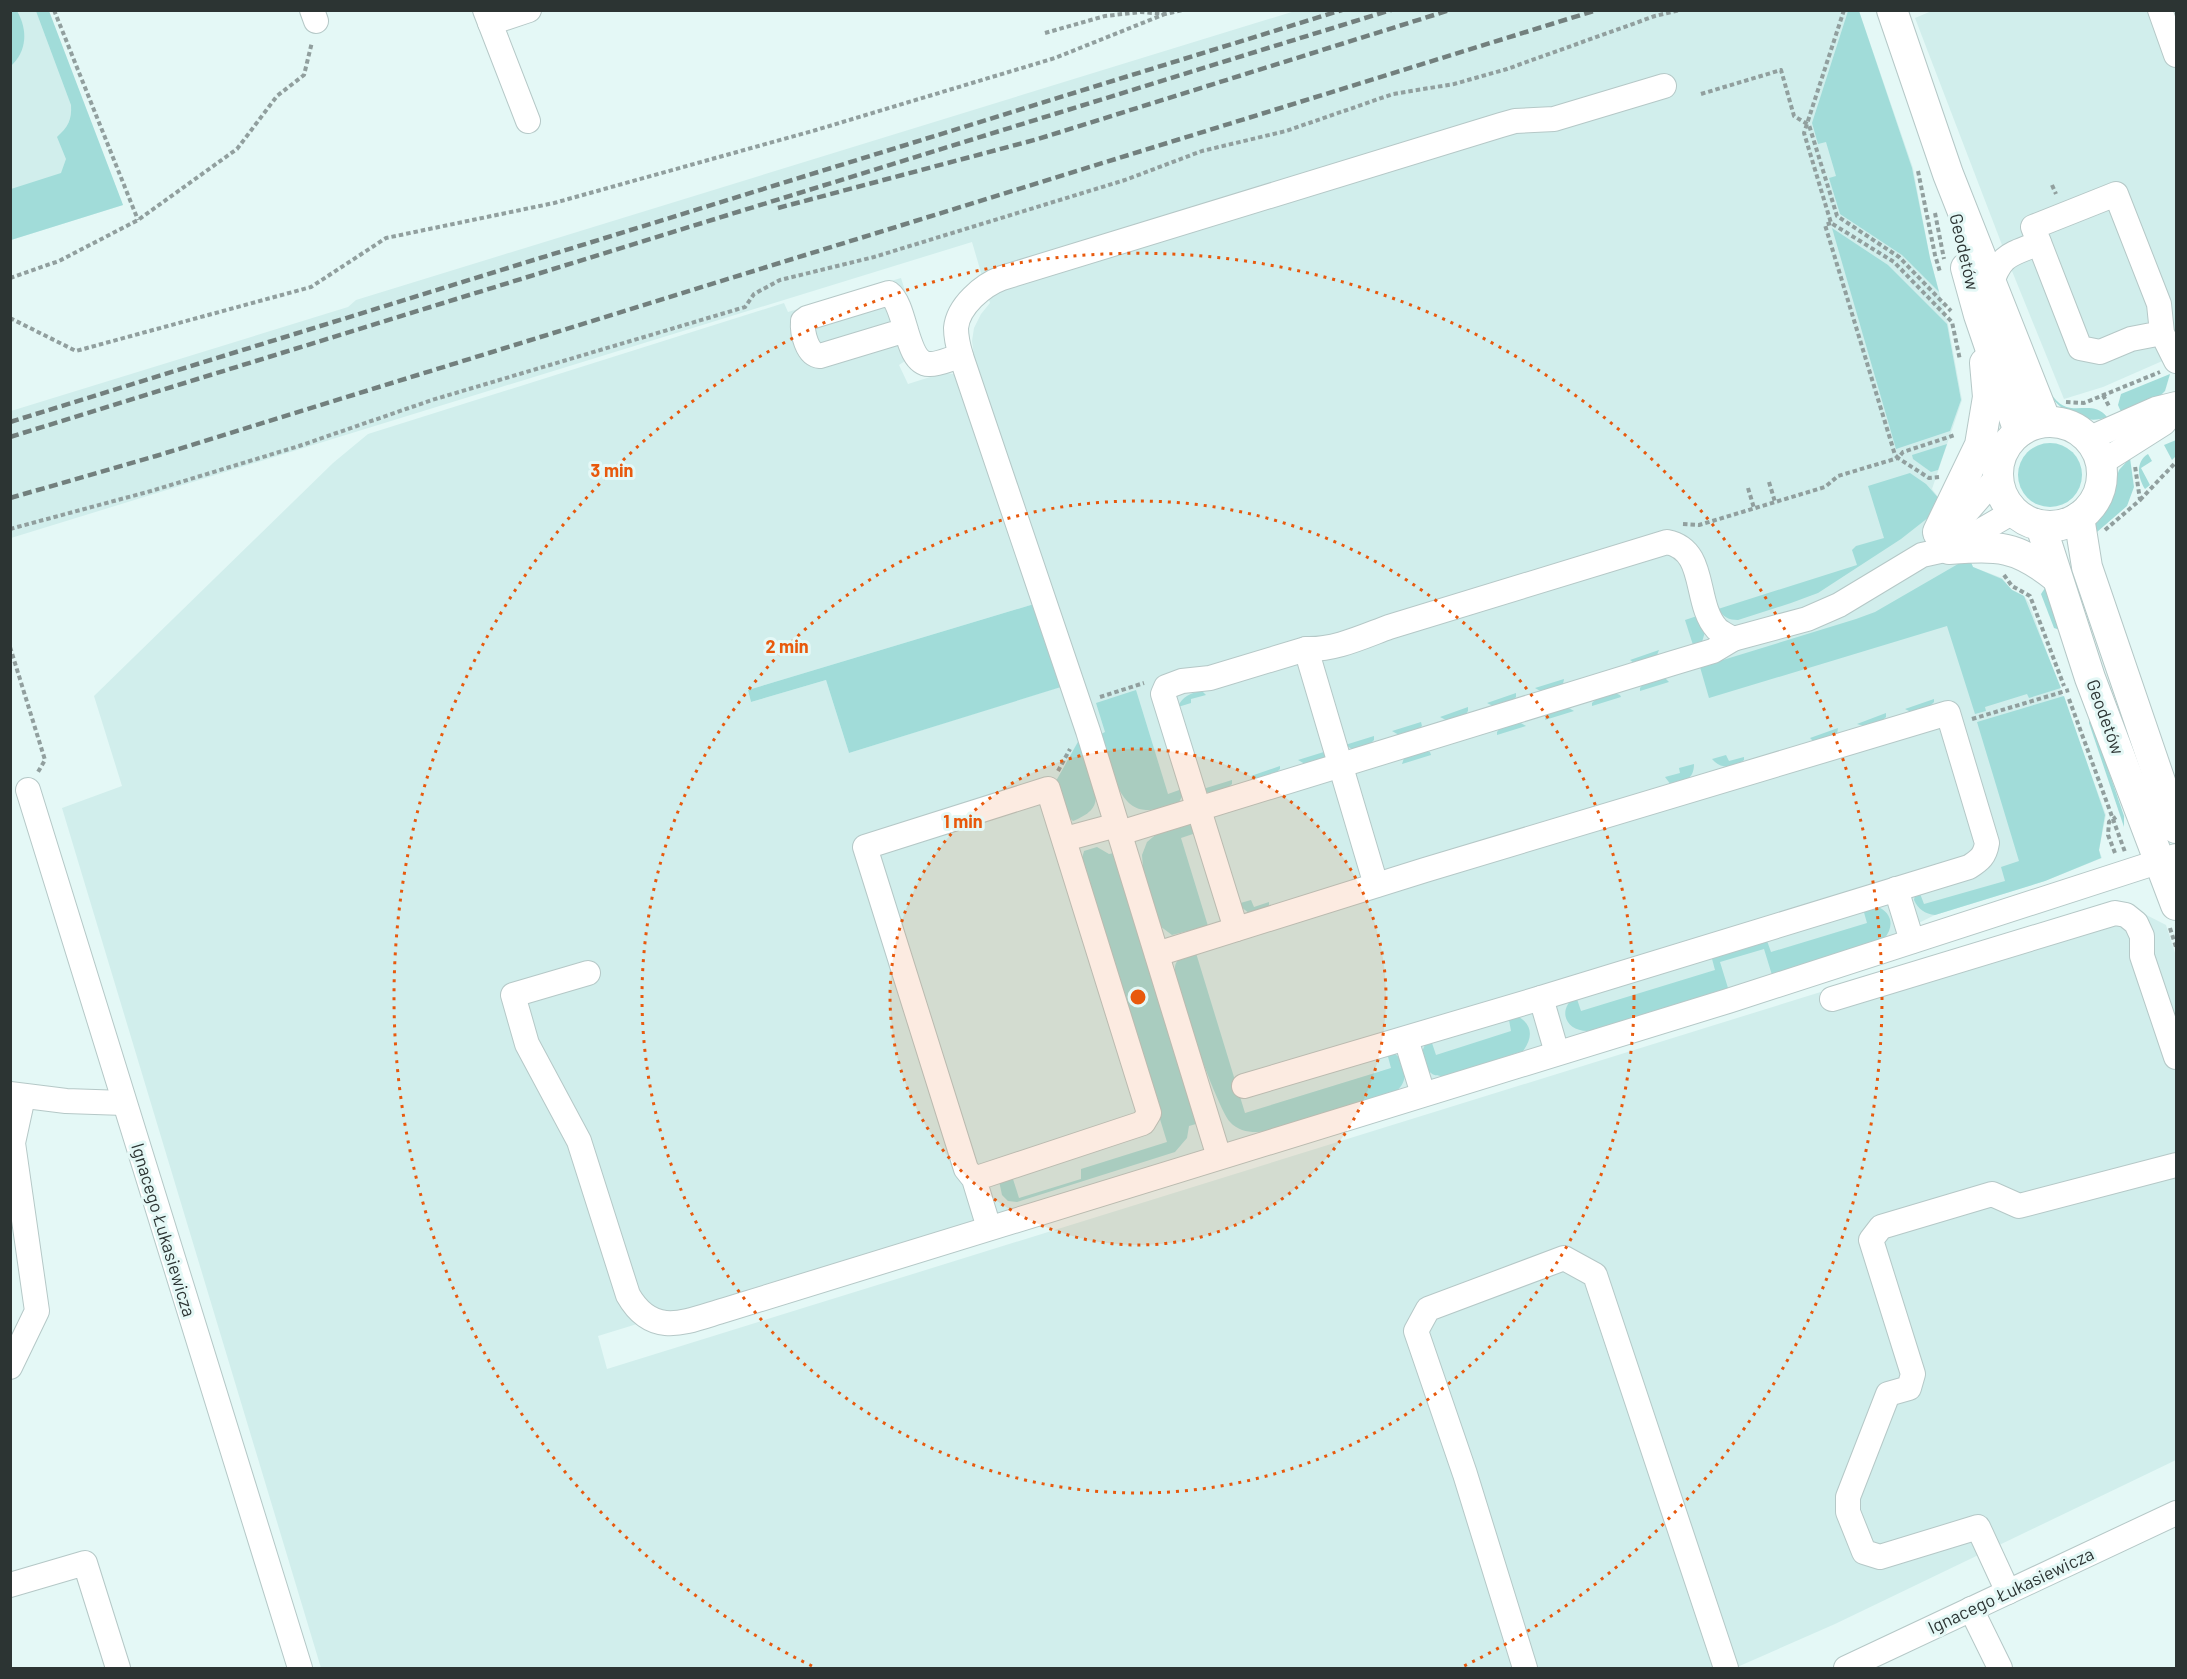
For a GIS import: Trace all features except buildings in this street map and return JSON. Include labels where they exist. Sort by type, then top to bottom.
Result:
[{"type":"main road","name":"Geodetów","points":[[1892,10],[1948,174],[2044,419]]},
{"type":"main road","name":"Geodetów","points":[[1948,174],[1963,257],[1966,318],[2044,419]]},
{"type":"main road","points":[[1966,318],[1988,397],[1980,445],[1940,536],[2013,550],[2042,566],[2056,577]]},
{"type":"main road","points":[[2044,419],[2073,428],[2094,451],[2101,481],[2096,498],[2086,512],[2090,525],[2041,526],[2013,512],[2002,496],[1997,477],[2002,451],[2044,419]]},
{"type":"main road","name":"Geodetów","points":[[2090,525],[2087,567],[2176,828]]},
{"type":"main road","name":"Geodetów","points":[[2041,526],[2090,678],[2168,859],[2176,905]]},
{"type":"street","points":[[528,121],[488,17],[529,10]]},
{"type":"street","points":[[2160,10],[2176,55]]},
{"type":"street","points":[[1219,1157],[1088,731],[961,356],[956,325],[963,309],[987,284],[1501,125],[1515,121],[1554,119],[1664,86]]},
{"type":"street","points":[[2162,333],[2131,339],[2100,352],[2080,348],[2033,227],[2116,194],[2159,304],[2162,333],[2171,365]]},
{"type":"street","points":[[1991,285],[1996,268],[2002,260],[2039,243]]},
{"type":"street","points":[[906,330],[914,354],[920,362],[930,364],[961,356]]},
{"type":"street","points":[[2094,451],[2125,434],[2156,409],[2176,406]]},
{"type":"street","points":[[1065,839],[1118,829],[1199,808],[1713,651],[1733,639],[1807,619],[1839,605],[1940,536],[1966,513],[1997,477]]},
{"type":"street","points":[[1940,536],[2013,512]]},
{"type":"street","points":[[1236,929],[1164,694],[1166,687],[1182,681],[1210,678],[1306,649],[1321,650],[1667,542],[1677,544],[1693,558],[1707,610],[1717,629],[1733,639]]},
{"type":"street","points":[[1306,649],[1376,885]]},
{"type":"street","points":[[1157,954],[1376,885],[1948,713],[1987,843],[1985,854],[1980,861],[1969,867],[1244,1086]]},
{"type":"street","points":[[974,1179],[1143,1123],[1149,1113],[1048,789],[865,847],[966,1169],[974,1179],[989,1228]]},
{"type":"street","name":"Ignacego Łukasiewicza","points":[[28,790],[300,1668]]},
{"type":"street","points":[[588,973],[513,995],[527,1044],[579,1141],[628,1295],[640,1313],[660,1323],[673,1324],[1557,1053],[2168,859]]},
{"type":"street","points":[[1896,889],[1912,941]]},
{"type":"street","points":[[1832,999],[2115,912],[2126,915],[2136,923],[2142,936],[2142,956],[2176,1057]]},
{"type":"street","points":[[1540,998],[1557,1053]]},
{"type":"street","points":[[1406,1038],[1423,1094]]},
{"type":"street","points":[[10,1367],[37,1311],[13,1143],[17,1096],[124,1103]]},
{"type":"street","points":[[2008,1592],[1978,1527],[1880,1557],[1864,1552],[1848,1512],[1848,1497],[1888,1394],[1909,1388],[1913,1374],[1870,1240],[1881,1227],[1992,1194],[2019,1206],[2176,1165]]},
{"type":"street","points":[[1525,1668],[1465,1474],[1416,1331],[1428,1309],[1564,1258],[1595,1275],[1726,1668]]},
{"type":"street","name":"Ignacego Łukasiewicza","points":[[1846,1668],[2176,1513]]},
{"type":"street","points":[[10,1585],[86,1563],[118,1668]]},
{"type":"street","points":[[1971,1609],[2000,1668]]},
{"type":"path","points":[[54,10],[138,220]]},
{"type":"path","points":[[10,318],[76,351],[311,287],[386,238],[554,202],[816,130],[1054,58],[1165,14],[1183,10]]},
{"type":"path","points":[[12,527],[151,491],[299,446],[432,400],[745,307],[754,294],[780,280],[874,257],[1082,194],[1202,151],[1286,131],[1393,94],[1454,84],[1507,69],[1655,16],[1680,10]]},
{"type":"path","points":[[1844,10],[1804,133],[1831,223],[1893,262],[1966,318]]},
{"type":"path","points":[[1046,33],[1106,16],[1141,12],[1165,14]]},
{"type":"path","points":[[10,278],[58,261],[138,220],[237,149],[277,96],[304,75],[314,16]]},
{"type":"path","points":[[1917,167],[1935,255],[1942,277]]},
{"type":"path","points":[[1831,223],[1825,225],[1895,455],[1898,458],[1903,452],[1955,435]]},
{"type":"path","points":[[1948,297],[1954,313],[1966,318]]},
{"type":"path","points":[[1961,366],[1966,318]]},
{"type":"path","points":[[2044,419],[2171,365]]},
{"type":"path","points":[[2103,395],[2137,454],[2134,456],[2140,500]]},
{"type":"path","points":[[1952,444],[1958,427]]},
{"type":"path","points":[[2090,525],[2140,500],[2176,462]]},
{"type":"path","points":[[1940,536],[1938,489],[1942,473]]},
{"type":"path","points":[[1769,482],[1775,502]]},
{"type":"path","points":[[1748,488],[1754,508]]},
{"type":"path","points":[[2002,572],[2012,575]]},
{"type":"path","points":[[10,647],[45,760],[28,790]]},
{"type":"path","points":[[1952,725],[2072,688],[2076,698]]},
{"type":"path","points":[[1048,789],[1073,744]]},
{"type":"path","points":[[2104,778],[2117,817],[2112,820]]},
{"type":"shaded area","points":[[11,10],[17,11],[21,18],[24,40],[20,54],[11,66]]},
{"type":"shaded area","points":[[1934,10],[2176,11],[2176,355],[2103,387],[2064,399],[2012,271],[1915,18]]},
{"type":"shaded area","points":[[11,11],[49,11],[123,205],[11,240]]},
{"type":"shaded area","points":[[36,11],[49,11],[123,205],[11,240],[11,189],[61,173],[66,159],[57,137],[64,130],[71,115],[71,105]]},
{"type":"shaded area","points":[[1295,11],[1859,11],[1913,168],[1930,258],[1948,324],[1962,400],[1932,489],[1942,502],[1973,567],[2002,578],[2011,589],[2024,596],[2029,603],[2106,815],[2099,850],[2102,858],[2045,881],[1935,915],[1877,943],[598,1336],[607,1369],[2117,900],[2166,925],[2176,956],[2176,1460],[1835,1624],[1735,1668],[321,1668],[62,808],[122,786],[94,696],[333,463],[368,434],[784,303],[788,312],[901,278],[923,349],[899,365],[908,384],[943,373],[955,374],[1034,604],[748,690],[751,702],[826,680],[849,753],[1082,680],[974,356],[972,341],[974,328],[990,303],[972,242],[11,538],[11,411],[348,307],[356,300]]},
{"type":"shaded area","points":[[1848,11],[1859,11],[1912,168],[1939,292],[1902,255],[1840,214],[1829,178],[1836,176],[1826,142],[1818,144],[1812,123]]},
{"type":"shaded area","points":[[1832,228],[1888,265],[1947,324],[1961,400],[1950,431],[1896,449]]},
{"type":"shaded area","points":[[2170,374],[2165,391],[2161,395],[2122,414],[2118,405],[2121,394]]},
{"type":"shaded area","points":[[2050,392],[2064,406],[2093,409],[2107,417],[2090,420],[2074,415],[2059,406]]},
{"type":"shaded area","points":[[2176,440],[2176,456],[2172,460],[2164,445]]},
{"type":"shaded area","points":[[2044,443],[2056,443],[2073,452],[2080,463],[2082,475],[2080,487],[2073,498],[2056,507],[2044,507],[2032,502],[2023,493],[2018,481],[2018,469],[2023,457],[2032,448]]},
{"type":"shaded area","points":[[1947,444],[1938,470],[1931,472],[1913,459],[1912,455]]},
{"type":"shaded area","points":[[2148,454],[2152,461],[2141,468],[2150,485],[2145,489],[2139,466]]},
{"type":"shaded area","points":[[2130,458],[2134,487],[2127,506],[2097,532],[2094,556],[2093,526],[2108,503],[2119,470]]},
{"type":"shaded area","points":[[1910,473],[1926,484],[1942,502],[1929,517],[1901,539],[1818,593],[1738,620],[1726,618],[1720,612],[1718,609],[1857,565],[1852,550],[1856,546],[1884,538],[1868,486]]},
{"type":"shaded area","points":[[1970,560],[1973,567],[2002,579],[2012,590],[2024,596],[2061,688],[2029,698],[2027,694],[1985,707],[1986,711],[1975,714],[1947,626],[1709,698],[1700,667],[1875,612],[1958,564]]},
{"type":"shaded area","points":[[2045,588],[2060,630],[2054,628],[2041,594]]},
{"type":"shaded area","points":[[1034,604],[1061,687],[849,753],[826,680],[751,702],[748,690]]},
{"type":"shaded area","points":[[1700,615],[1705,632],[1702,642],[1693,645],[1685,620]]},
{"type":"shaded area","points":[[1659,650],[1657,655],[1634,663],[1630,660]]},
{"type":"shaded area","points":[[1665,678],[1669,682],[1640,691],[1643,684]]},
{"type":"shaded area","points":[[1564,679],[1563,684],[1542,692],[1535,688]]},
{"type":"shaded area","points":[[1136,690],[1168,794],[1182,789],[1183,795],[1179,802],[1154,810],[1135,807],[1120,792],[1101,734],[1105,732],[1096,703]]},
{"type":"shaded area","points":[[1202,691],[1206,695],[1191,699],[1191,703],[1178,707],[1187,696]]},
{"type":"shaded area","points":[[1516,693],[1512,701],[1493,706],[1487,703]]},
{"type":"shaded area","points":[[1615,693],[1621,697],[1592,706],[1596,699]]},
{"type":"shaded area","points":[[2064,696],[2105,815],[2099,850],[2101,858],[2045,881],[1935,915],[1928,914],[1914,900],[1915,894],[1919,891],[1924,904],[2005,881],[2001,867],[2019,861],[1977,722]]},
{"type":"shaded area","points":[[1934,699],[1930,706],[1911,712],[1905,709]]},
{"type":"shaded area","points":[[1468,707],[1465,715],[1446,720],[1440,717]]},
{"type":"shaded area","points":[[1567,707],[1574,711],[1545,720],[1546,715]]},
{"type":"shaded area","points":[[1886,713],[1882,721],[1864,726],[1857,724]]},
{"type":"shaded area","points":[[2091,719],[2124,816],[2124,827],[2089,723]]},
{"type":"shaded area","points":[[1421,722],[1422,726],[1418,729],[1399,735],[1392,731]]},
{"type":"shaded area","points":[[1519,722],[1526,726],[1497,735],[1500,728]]},
{"type":"shaded area","points":[[1838,728],[1837,734],[1813,741],[1810,738]]},
{"type":"shaded area","points":[[1374,736],[1370,744],[1352,749],[1345,745]]},
{"type":"shaded area","points":[[1079,740],[1096,798],[1095,804],[1088,813],[1073,821],[1067,816],[1056,781]]},
{"type":"shaded area","points":[[1327,751],[1326,757],[1305,764],[1298,760]]},
{"type":"shaded area","points":[[1425,751],[1430,752],[1431,755],[1402,764],[1404,758]]},
{"type":"shaded area","points":[[1726,755],[1729,761],[1744,757],[1744,760],[1727,767],[1719,765],[1712,759]]},
{"type":"shaded area","points":[[1694,764],[1690,777],[1684,781],[1671,785],[1665,777],[1680,773],[1679,768]]},
{"type":"shaded area","points":[[1280,766],[1276,773],[1257,779],[1251,776]]},
{"type":"shaded area","points":[[1232,780],[1230,786],[1219,791],[1205,792],[1203,789]]},
{"type":"shaded area","points":[[1186,824],[1193,826],[1196,833],[1181,838],[1208,926],[1172,935],[1160,926],[1143,868],[1142,855],[1147,842],[1159,832]]},
{"type":"shaded area","points":[[1097,847],[1109,854],[1114,853],[1196,1124],[1189,1126],[1187,1138],[1175,1152],[1017,1202],[1008,1201],[1002,1195],[999,1181],[1012,1176],[1019,1198],[1081,1179],[1081,1169],[1167,1142],[1081,862],[1084,851]]},
{"type":"shaded area","points":[[1251,900],[1254,907],[1269,902],[1269,906],[1249,913],[1237,904]]},
{"type":"shaded area","points":[[1876,906],[1886,912],[1891,924],[1884,939],[1772,975],[1764,949],[1720,962],[1728,988],[1589,1031],[1574,1028],[1566,1019],[1566,1008],[1576,996],[1581,1011],[1715,970],[1711,955],[1766,938],[1771,952],[1867,923],[1863,909]]},
{"type":"shaded area","points":[[1196,953],[1245,1113],[1391,1068],[1387,1053],[1394,1053],[1402,1061],[1405,1072],[1403,1083],[1396,1091],[1268,1131],[1248,1131],[1234,1126],[1224,1113],[1207,1072],[1176,977],[1175,967],[1178,960]]},
{"type":"shaded area","points":[[1517,1016],[1526,1023],[1530,1032],[1529,1041],[1523,1051],[1445,1076],[1437,1076],[1427,1069],[1422,1055],[1424,1046],[1431,1040],[1436,1055],[1511,1031],[1509,1020]]},
{"type":"railway","points":[[10,422],[1342,10]]},
{"type":"railway","points":[[10,437],[1391,10]]},
{"type":"railway","points":[[778,208],[1038,139],[1450,10]]},
{"type":"railway","points":[[10,498],[156,456],[1597,10]]}]
